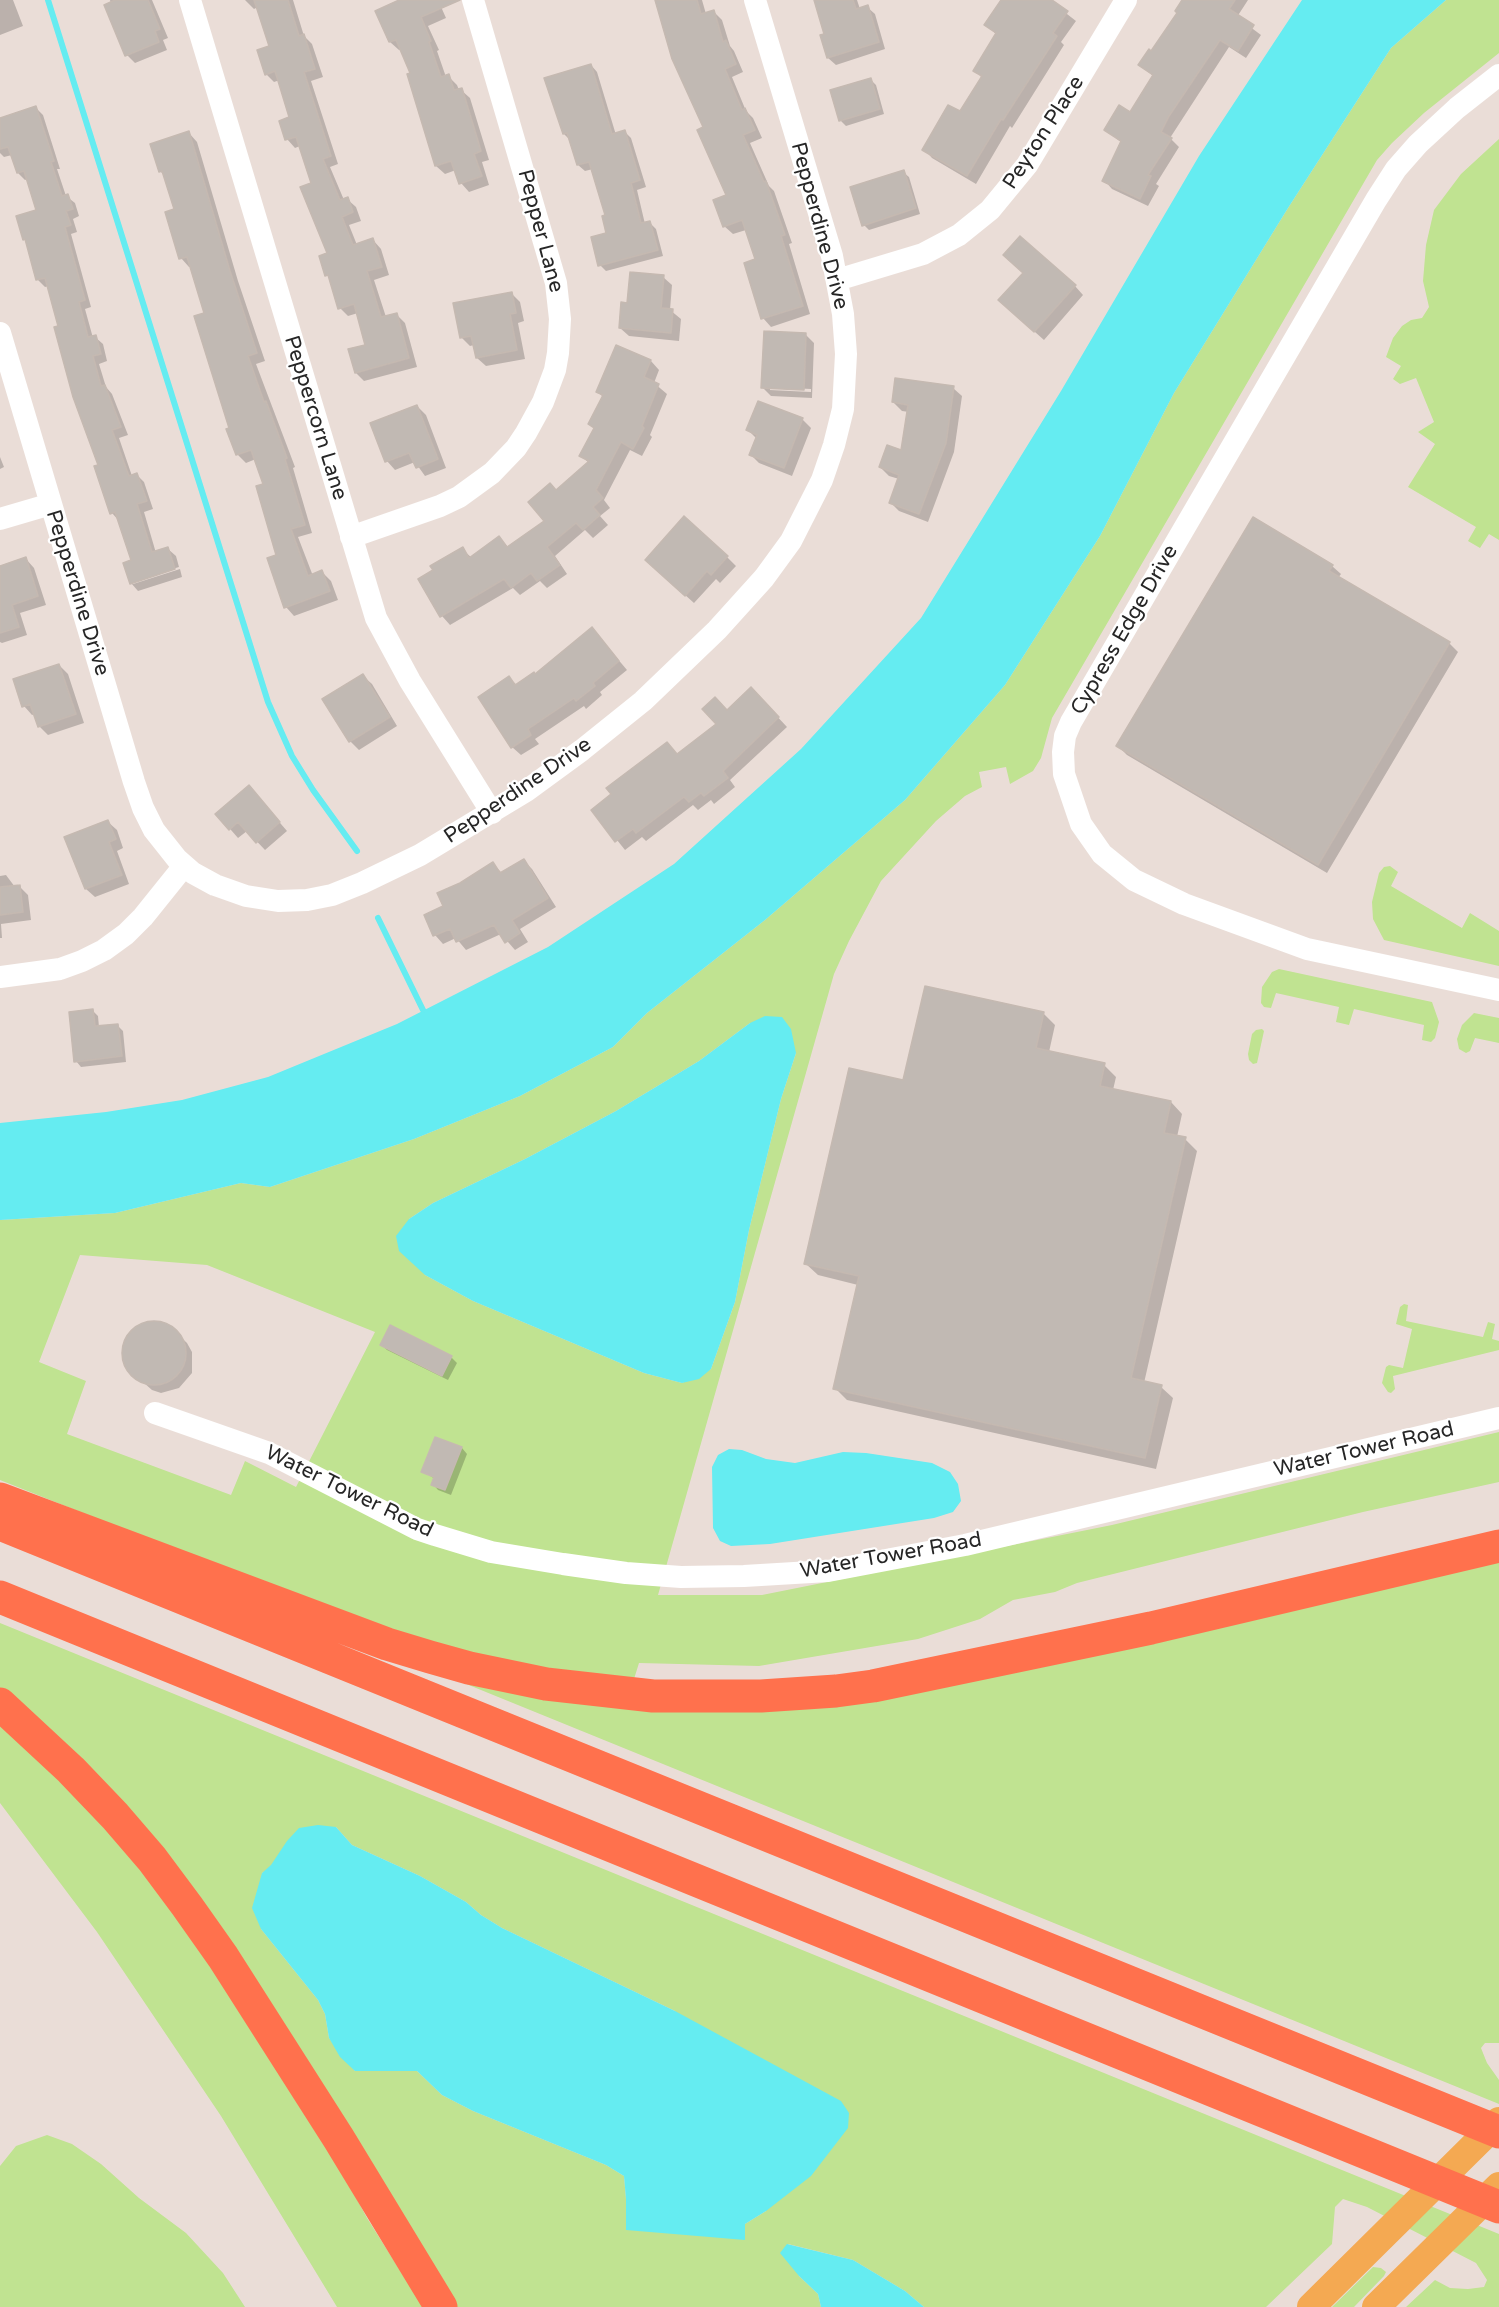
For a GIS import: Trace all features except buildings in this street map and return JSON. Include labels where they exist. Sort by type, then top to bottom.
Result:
[{"type":"highway","points":[[0,1498],[387,1644],[430,1657],[469,1668],[546,1684],[615,1693],[664,1696],[785,1695],[873,1686],[1151,1628],[1499,1546]]},
{"type":"highway","points":[[0,1524],[1499,2132]]},
{"type":"highway","points":[[0,1597],[1499,2207]]},
{"type":"highway","points":[[0,1704],[63,1762],[115,1816],[152,1859],[187,1906],[223,1957],[339,2139],[441,2307]]},
{"type":"main road","points":[[1311,2307],[1499,2121]]},
{"type":"main road","points":[[1376,2307],[1499,2186]]},
{"type":"street","name":"Peppercorn Lane","points":[[190,0],[368,594],[385,635],[410,681],[492,813]]},
{"type":"street","name":"Pepper Lane","points":[[351,537],[440,506],[459,497],[484,479],[504,461],[526,433],[543,402],[555,370],[560,319],[556,283],[473,0]]},
{"type":"street","name":"Pepperdine Drive","points":[[0,333],[140,798],[154,830],[184,866],[215,885],[246,896],[292,901],[343,891],[400,865],[492,813],[582,750],[663,683],[743,602],[791,541],[822,480],[843,409],[846,333],[837,280],[755,0]]},
{"type":"street","name":"Peyton Place","points":[[837,280],[923,254],[959,234],[990,210],[1027,165],[1124,1]]},
{"type":"street","name":"Cypress Edge Drive","points":[[1499,75],[1457,108],[1418,144],[1396,169],[1376,200],[1071,722],[1065,736],[1063,752],[1064,774],[1081,824],[1102,854],[1134,880],[1184,904],[1306,948],[1499,990]]},
{"type":"street","points":[[0,519],[51,504]]},
{"type":"street","points":[[0,977],[60,969],[104,950],[126,934],[143,917],[184,866]]},
{"type":"street","name":"Water Tower Road","points":[[154,1413],[269,1453],[407,1524],[435,1535],[491,1552],[626,1573],[681,1577],[754,1576],[828,1571],[965,1545],[1499,1418]]},
{"type":"green space","points":[[1446,0],[1499,0],[1499,53],[1424,113],[1377,160],[1052,718],[1041,758],[1033,771],[1010,784],[1006,767],[979,772],[982,787],[965,796],[936,821],[881,881],[849,941],[834,974],[658,1595],[762,1595],[1112,1525],[1499,1432],[1499,1482],[1363,1512],[1077,1583],[1055,1592],[1013,1600],[980,1619],[918,1639],[759,1666],[639,1663],[634,1679],[477,1659],[221,1568],[0,1480],[0,1220],[115,1213],[241,1183],[270,1187],[414,1139],[520,1096],[613,1047],[647,1013],[765,920],[905,800],[1005,685],[1100,536],[1174,393],[1288,208],[1391,48]],"holes":[[[750,1023],[796,1053],[781,1099],[749,1230],[735,1302],[711,1369],[682,1383],[644,1373],[473,1301],[425,1275],[409,1219],[433,1203],[525,1159],[616,1111],[699,1061]],[[80,1255],[207,1265],[375,1332],[296,1487],[245,1461],[231,1495],[67,1434],[86,1381],[39,1362]]]},
{"type":"green space","points":[[1499,139],[1499,540],[1489,534],[1480,548],[1468,541],[1476,527],[1408,487],[1435,444],[1418,432],[1434,422],[1416,378],[1400,384],[1393,379],[1401,366],[1386,357],[1393,338],[1402,326],[1411,320],[1422,318],[1429,307],[1423,281],[1426,245],[1434,210],[1461,174]]},
{"type":"green space","points":[[1390,866],[1398,872],[1391,886],[1462,928],[1470,913],[1499,931],[1499,966],[1384,940],[1373,919],[1372,902],[1379,873],[1384,867]]},
{"type":"green space","points":[[1279,969],[1432,1002],[1439,1022],[1435,1038],[1431,1042],[1422,1040],[1424,1025],[1354,1009],[1349,1025],[1336,1022],[1339,1007],[1276,993],[1271,1008],[1264,1007],[1261,1003],[1262,987],[1272,972]]},
{"type":"green space","points":[[1474,1013],[1499,1018],[1499,1043],[1475,1038],[1470,1051],[1466,1053],[1459,1049],[1457,1039],[1462,1025]]},
{"type":"green space","points":[[1262,1029],[1264,1031],[1257,1063],[1253,1064],[1248,1054],[1252,1034]]},
{"type":"green space","points":[[1404,1304],[1408,1305],[1406,1321],[1483,1337],[1488,1322],[1495,1324],[1492,1339],[1499,1341],[1499,1350],[1393,1376],[1395,1389],[1391,1393],[1388,1392],[1382,1383],[1386,1367],[1389,1365],[1403,1368],[1412,1329],[1396,1324],[1400,1307]]},
{"type":"green space","points":[[1499,1560],[1499,2043],[1485,2043],[1481,2048],[1487,2063],[1499,2080],[1499,2104],[449,1677],[692,1705]]},
{"type":"green space","points":[[0,1623],[1499,2234],[1499,2307],[1406,2307],[1435,2280],[1450,2288],[1468,2289],[1484,2287],[1487,2280],[1476,2263],[1367,2207],[1343,2199],[1335,2207],[1332,2244],[1266,2307],[924,2307],[905,2291],[853,2260],[788,2244],[799,2276],[818,2294],[821,2307],[455,2307],[312,2082],[0,1694]],"holes":[[[336,1827],[352,1845],[420,1876],[466,1902],[502,1928],[675,2011],[766,2211],[745,2224],[626,2199],[624,2176],[606,2165],[473,2111],[442,2095],[417,2071],[355,2071],[329,2038],[325,2014],[318,2000],[261,1929],[262,1873]]]},
{"type":"green space","points":[[0,1721],[15,1733],[161,1888],[334,2157],[367,2218],[423,2307],[337,2307],[221,2116],[97,1932],[0,1803]]},
{"type":"green space","points":[[47,2135],[72,2144],[101,2164],[139,2198],[186,2233],[223,2273],[245,2307],[0,2307],[0,2166],[16,2146]]},
{"type":"green space","points":[[1373,2267],[1381,2268],[1386,2272],[1354,2307],[1332,2307]]},
{"type":"water","points":[[1302,0],[1446,0],[1391,48],[1288,208],[1174,393],[1100,536],[1005,685],[905,800],[765,920],[647,1013],[613,1047],[520,1096],[414,1139],[270,1187],[241,1183],[115,1213],[0,1220],[0,1123],[106,1112],[182,1100],[268,1077],[397,1024],[548,947],[674,864],[801,749],[921,618],[1061,391],[1199,156]]},
{"type":"water","points":[[765,1016],[782,1017],[791,1029],[796,1053],[781,1099],[749,1230],[735,1302],[711,1369],[699,1379],[682,1383],[644,1373],[473,1301],[425,1275],[399,1251],[396,1236],[409,1219],[433,1203],[525,1159],[616,1111],[699,1061],[750,1023]]},
{"type":"water","points":[[729,1449],[742,1450],[766,1459],[795,1463],[843,1452],[866,1453],[932,1463],[950,1472],[958,1484],[961,1501],[953,1512],[934,1518],[770,1544],[731,1546],[720,1541],[713,1528],[712,1467],[718,1455]]},
{"type":"water","points":[[318,1825],[336,1827],[352,1845],[420,1876],[466,1902],[502,1928],[675,2011],[841,2101],[849,2113],[848,2128],[811,2176],[766,2211],[745,2224],[745,2240],[626,2230],[624,2176],[606,2165],[473,2111],[442,2095],[417,2071],[355,2071],[340,2057],[329,2038],[325,2014],[318,2000],[261,1929],[252,1908],[262,1873],[271,1865],[287,1841],[299,1828]]},
{"type":"water","points":[[787,2244],[853,2260],[905,2291],[924,2307],[821,2307],[818,2294],[780,2253]]},
{"type":"waterway","points":[[48,0],[268,702],[292,756],[313,790],[357,851]]},
{"type":"waterway","points":[[378,918],[423,1010]]}]
